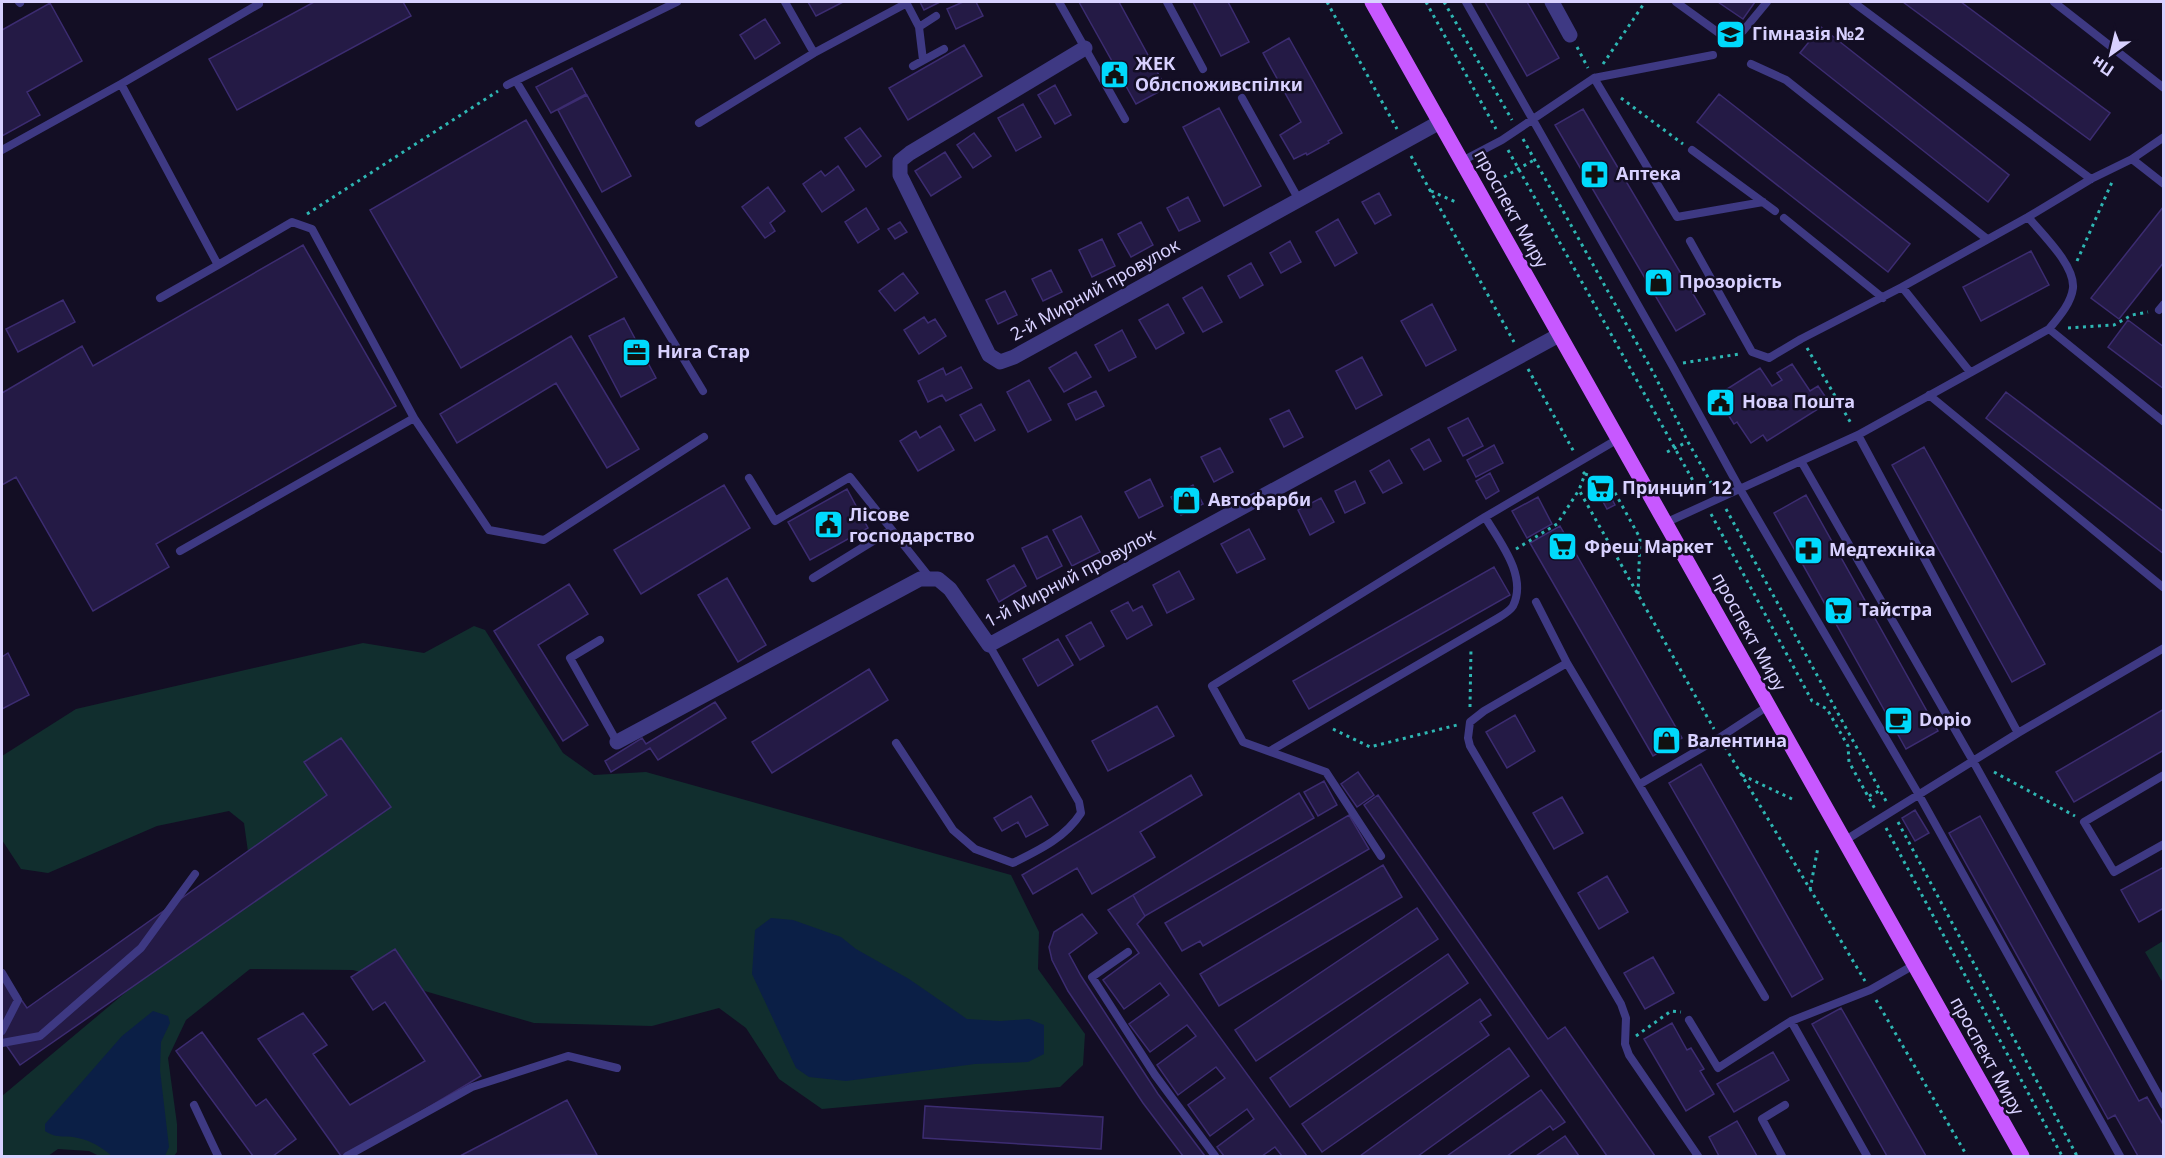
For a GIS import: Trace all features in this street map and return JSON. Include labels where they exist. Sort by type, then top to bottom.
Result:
[{"type":"main road","name":"проспект Миру","points":[[1372,2],[2022,1156]]},
{"type":"street","points":[[1552,2],[1570,35]]},
{"type":"street","name":"2-й Мирний провулок","points":[[1085,48],[900,161],[900,175],[989,355],[1000,362],[1014,357],[1440,122]]},
{"type":"street","name":"1-й Мирний провулок","points":[[931,579],[938,579],[950,589],[989,645],[1559,335]]},
{"type":"street","points":[[617,742],[920,579],[931,579]]},
{"type":"lane","points":[[2,150],[121,84],[259,4],[258,2]]},
{"type":"lane","points":[[677,2],[512,83],[703,391]]},
{"type":"lane","points":[[785,2],[814,53]]},
{"type":"lane","points":[[699,123],[814,53],[907,2],[918,27],[923,60]]},
{"type":"lane","points":[[1059,2],[1125,119]]},
{"type":"lane","points":[[1167,2],[1203,69]]},
{"type":"lane","points":[[1466,2],[1740,489],[1918,795],[2120,1156]]},
{"type":"lane","points":[[1676,2],[1734,44]]},
{"type":"lane","points":[[1743,31],[1767,2]]},
{"type":"lane","points":[[1853,2],[2091,179]]},
{"type":"lane","points":[[2054,2],[2163,88]]},
{"type":"lane","points":[[918,27],[936,16]]},
{"type":"lane","points":[[913,66],[944,49]]},
{"type":"lane","points":[[1462,161],[1502,140],[1594,78],[1713,55]]},
{"type":"lane","points":[[1751,64],[1786,80],[1987,238]]},
{"type":"lane","points":[[1594,78],[1677,218],[1763,202]]},
{"type":"lane","points":[[121,84],[218,265]]},
{"type":"lane","points":[[1242,98],[1299,200]]},
{"type":"lane","points":[[1689,241],[1752,352],[1768,358],[1883,298],[2091,179],[2132,159],[2163,137]]},
{"type":"lane","points":[[1692,150],[1775,212]]},
{"type":"lane","points":[[2132,159],[2163,184]]},
{"type":"lane","points":[[1665,523],[1858,435],[2049,329],[2068,304],[2073,289],[2071,274],[2057,252],[2028,217]]},
{"type":"lane","points":[[1784,218],[1883,298]]},
{"type":"lane","points":[[160,298],[292,222],[312,229],[414,418],[489,530],[544,540],[704,436]]},
{"type":"lane","points":[[1902,287],[1970,372]]},
{"type":"lane","points":[[2049,329],[2163,422]]},
{"type":"lane","points":[[1929,395],[2163,588]]},
{"type":"lane","points":[[180,551],[414,418]]},
{"type":"lane","points":[[1858,435],[2018,733]]},
{"type":"lane","points":[[1381,856],[1326,772],[1243,742],[1212,686],[1485,517],[1618,439]]},
{"type":"lane","points":[[1801,461],[1973,761],[2163,1105]]},
{"type":"lane","points":[[749,478],[775,521],[850,477],[931,579]]},
{"type":"lane","points":[[1270,751],[1512,608],[1516,580],[1512,562],[1485,517]]},
{"type":"lane","points":[[813,578],[891,530]]},
{"type":"lane","points":[[1536,602],[1567,663],[1766,998]]},
{"type":"lane","points":[[600,640],[570,658],[617,742]]},
{"type":"lane","points":[[896,744],[953,830],[975,849],[1013,862],[1061,837],[1074,824],[1081,813],[1079,802],[989,645]]},
{"type":"lane","points":[[1844,841],[2018,733],[2163,648]]},
{"type":"lane","points":[[1567,663],[1484,711],[1470,722],[1468,738],[1470,746],[1621,1004],[1626,1018],[1624,1044],[1629,1055],[1698,1156]]},
{"type":"lane","points":[[1640,784],[1719,738],[1768,706]]},
{"type":"lane","points":[[2163,775],[2084,822],[2114,872],[2163,844]]},
{"type":"lane","points":[[2,1043],[40,1036],[141,948],[195,874]]},
{"type":"lane","points":[[1128,952],[1092,976],[1155,1076],[1215,1156]]},
{"type":"lane","points":[[1689,1020],[1718,1068],[1791,1022],[1870,990],[1914,965]]},
{"type":"lane","points":[[2,973],[18,1000],[2,1030]]},
{"type":"lane","points":[[1791,1022],[1867,1156]]},
{"type":"lane","points":[[347,1156],[483,1083],[568,1056],[618,1068]]},
{"type":"lane","points":[[194,1105],[218,1156]]},
{"type":"lane","points":[[1782,1156],[1762,1119],[1785,1106]]},
{"type":"path","points":[[1327,2],[1521,354],[1584,474],[1579,490],[1557,524],[1507,554]]},
{"type":"path","points":[[1426,2],[1706,504],[1812,701],[1827,709],[1848,746],[1849,762],[2062,1156]]},
{"type":"path","points":[[1444,2],[1654,374],[1688,442],[1881,790],[2077,1156]]},
{"type":"path","points":[[1570,35],[1594,78],[1645,2]]},
{"type":"path","points":[[292,222],[512,83]]},
{"type":"path","points":[[1620,98],[1692,150]]},
{"type":"path","points":[[1504,177],[1534,160]]},
{"type":"path","points":[[2071,274],[2119,165]]},
{"type":"path","points":[[1430,190],[1458,202]]},
{"type":"path","points":[[2049,329],[2114,325],[2132,315],[2161,307]]},
{"type":"path","points":[[1801,339],[1858,435]]},
{"type":"path","points":[[1654,374],[1672,365],[1752,352]]},
{"type":"path","points":[[1667,452],[1688,442]]},
{"type":"path","points":[[1584,474],[1609,482],[1640,538],[1638,597]]},
{"type":"path","points":[[1579,490],[1719,738],[1967,1156]]},
{"type":"path","points":[[1320,722],[1370,747],[1470,722],[1471,634]]},
{"type":"path","points":[[1973,761],[2084,822]]},
{"type":"path","points":[[1741,775],[1792,799]]},
{"type":"path","points":[[1869,796],[1881,790]]},
{"type":"path","points":[[1810,891],[1818,848]]},
{"type":"path","points":[[1624,1044],[1671,1011],[1680,1011],[1689,1020]]},
{"type":"green space","points":[[474,626],[485,630],[563,753],[594,775],[646,772],[1011,875],[1039,932],[1038,969],[1085,1034],[1083,1065],[1060,1087],[822,1109],[779,1079],[746,1028],[719,1008],[652,1026],[534,1023],[353,970],[250,969],[186,1020],[168,1058],[177,1124],[177,1152],[174,1156],[99,1156],[89,1151],[58,1149],[48,1156],[2,1156],[2,1096],[194,935],[249,859],[244,823],[229,811],[157,826],[48,873],[21,869],[2,840],[2,756],[76,709],[363,643],[424,653]]},
{"type":"green space","points":[[2163,941],[2163,983],[2145,952]]},
{"type":"water","points":[[771,918],[793,920],[841,937],[856,949],[909,979],[967,1019],[1000,1021],[1029,1019],[1044,1025],[1044,1054],[1028,1062],[975,1064],[846,1081],[809,1077],[796,1068],[752,974],[755,930]]},
{"type":"water","points":[[153,1011],[168,1016],[170,1023],[161,1042],[160,1070],[169,1147],[165,1156],[112,1156],[88,1141],[58,1136],[45,1131],[45,1124],[122,1036]]},
{"type":"building","points":[[314,2],[403,2],[411,16],[237,110],[209,59]]},
{"type":"building","points":[[808,2],[843,2],[816,16]]},
{"type":"building","points":[[920,2],[940,2],[924,10]]},
{"type":"building","points":[[963,2],[976,2],[983,16],[956,29],[947,9]]},
{"type":"building","points":[[1079,2],[1119,2],[1166,88],[1136,104]]},
{"type":"building","points":[[1193,2],[1228,2],[1249,42],[1221,56]]},
{"type":"building","points":[[1485,2],[1527,2],[1559,58],[1527,76]]},
{"type":"building","points":[[1718,2],[1755,2],[1743,19]]},
{"type":"building","points":[[1903,2],[1961,2],[2110,113],[2090,140]]},
{"type":"building","points":[[50,3],[82,61],[27,92],[40,115],[2,136],[2,30]]},
{"type":"building","points":[[765,19],[780,43],[755,59],[740,35]]},
{"type":"building","points":[[1821,27],[2009,175],[1988,202],[1800,53]]},
{"type":"building","points":[[1289,38],[1342,133],[1307,155],[1306,153],[1294,159],[1280,135],[1301,122],[1263,53]]},
{"type":"building","points":[[964,45],[982,76],[908,120],[889,88]]},
{"type":"building","points":[[572,68],[586,94],[551,113],[536,87]]},
{"type":"building","points":[[1055,85],[1071,115],[1055,124],[1038,95]]},
{"type":"building","points":[[1719,94],[1910,244],[1888,272],[1697,122]]},
{"type":"building","points":[[587,95],[631,176],[602,192],[558,110]]},
{"type":"building","points":[[1023,104],[1041,137],[1016,151],[998,118]]},
{"type":"building","points":[[1219,108],[1261,186],[1224,206],[1183,127]]},
{"type":"building","points":[[1583,109],[1705,314],[1676,331],[1555,125]]},
{"type":"building","points":[[526,120],[617,277],[461,368],[370,210]]},
{"type":"building","points":[[860,128],[881,156],[866,167],[845,138]]},
{"type":"building","points":[[974,133],[991,156],[973,168],[957,145]]},
{"type":"building","points":[[945,152],[961,177],[931,196],[915,171]]},
{"type":"building","points":[[838,166],[854,190],[822,212],[803,184],[821,171],[825,176]]},
{"type":"building","points":[[768,187],[785,211],[770,223],[775,231],[765,238],[742,207]]},
{"type":"building","points":[[1379,193],[1391,215],[1375,224],[1362,202]]},
{"type":"building","points":[[1188,197],[1200,221],[1179,231],[1167,208]]},
{"type":"building","points":[[2164,206],[2164,262],[2119,319],[2091,298]]},
{"type":"building","points":[[866,208],[879,229],[858,243],[845,222]]},
{"type":"building","points":[[1338,219],[1357,253],[1335,266],[1316,232]]},
{"type":"building","points":[[900,222],[907,232],[895,239],[888,229]]},
{"type":"building","points":[[1141,222],[1153,245],[1131,257],[1118,234]]},
{"type":"building","points":[[1102,239],[1115,266],[1092,277],[1079,250]]},
{"type":"building","points":[[1290,241],[1301,262],[1281,273],[1270,253]]},
{"type":"building","points":[[303,245],[396,406],[156,544],[169,567],[93,611],[16,477],[2,485],[2,393],[82,346],[93,366]]},
{"type":"building","points":[[2031,251],[2049,285],[1981,321],[1963,287]]},
{"type":"building","points":[[1251,263],[1263,285],[1240,298],[1228,276]]},
{"type":"building","points":[[1051,270],[1062,292],[1043,301],[1032,279]]},
{"type":"building","points":[[903,273],[918,293],[895,311],[879,291]]},
{"type":"building","points":[[1202,287],[1222,322],[1203,332],[1183,298]]},
{"type":"building","points":[[1005,291],[1017,315],[998,324],[986,300]]},
{"type":"building","points":[[63,300],[75,322],[18,352],[6,329]]},
{"type":"building","points":[[1168,304],[1184,333],[1156,349],[1139,320]]},
{"type":"building","points":[[1432,304],[1456,350],[1426,366],[1401,321]]},
{"type":"building","points":[[924,317],[928,323],[935,319],[946,336],[919,354],[904,330]]},
{"type":"building","points":[[624,318],[656,378],[621,397],[589,336]]},
{"type":"building","points":[[2128,320],[2164,347],[2164,389],[2108,347]]},
{"type":"building","points":[[1122,330],[1136,357],[1109,371],[1095,345]]},
{"type":"building","points":[[571,336],[639,449],[607,468],[556,383],[457,443],[440,414]]},
{"type":"building","points":[[1076,352],[1091,377],[1064,392],[1049,368]]},
{"type":"building","points":[[1362,357],[1382,395],[1356,409],[1336,371]]},
{"type":"building","points":[[1792,364],[1810,391],[1818,386],[1829,402],[1767,441],[1763,435],[1751,443],[1737,422],[1734,424],[1716,396],[1760,368],[1772,386],[1782,380],[1777,373]]},
{"type":"building","points":[[961,367],[972,388],[946,401],[942,395],[928,402],[918,381],[943,368],[946,375]]},
{"type":"building","points":[[1029,380],[1051,420],[1028,432],[1007,392]]},
{"type":"building","points":[[1096,391],[1104,406],[1076,420],[1068,404]]},
{"type":"building","points":[[2006,392],[2164,512],[2164,554],[1986,418]]},
{"type":"building","points":[[981,404],[995,430],[975,441],[960,415]]},
{"type":"building","points":[[1289,410],[1303,437],[1284,447],[1270,419]]},
{"type":"building","points":[[1468,418],[1483,446],[1463,456],[1448,428]]},
{"type":"building","points":[[940,426],[954,450],[918,471],[900,441],[916,431],[920,438]]},
{"type":"building","points":[[1429,439],[1441,461],[1424,470],[1411,449]]},
{"type":"building","points":[[1494,445],[1503,463],[1476,477],[1467,460]]},
{"type":"building","points":[[1924,447],[2045,664],[2012,682],[1892,465]]},
{"type":"building","points":[[1220,448],[1233,472],[1214,482],[1201,457]]},
{"type":"building","points":[[1389,460],[1402,483],[1383,493],[1370,471]]},
{"type":"building","points":[[1490,473],[1499,491],[1486,499],[1476,481]]},
{"type":"building","points":[[1150,479],[1163,506],[1139,518],[1125,492]]},
{"type":"building","points":[[1355,481],[1365,503],[1345,513],[1335,491]]},
{"type":"building","points":[[1603,482],[1615,505],[1607,509],[1595,487]]},
{"type":"building","points":[[724,485],[750,528],[641,594],[614,550]]},
{"type":"building","points":[[1193,485],[1203,504],[1181,515],[1171,497]]},
{"type":"building","points":[[847,489],[868,528],[810,560],[788,522]]},
{"type":"building","points":[[1806,495],[1938,731],[1906,749],[1774,513]]},
{"type":"building","points":[[1538,497],[1552,524],[1527,538],[1512,511]]},
{"type":"building","points":[[1321,498],[1334,522],[1310,535],[1298,510]]},
{"type":"building","points":[[1081,516],[1100,552],[1072,566],[1053,530]]},
{"type":"building","points":[[1560,526],[1682,738],[1653,756],[1530,543]]},
{"type":"building","points":[[1249,529],[1265,559],[1237,573],[1221,544]]},
{"type":"building","points":[[1047,536],[1062,566],[1037,579],[1022,548]]},
{"type":"building","points":[[1014,565],[1026,586],[999,602],[987,580]]},
{"type":"building","points":[[1494,567],[1510,595],[1309,709],[1293,681]]},
{"type":"building","points":[[1179,571],[1194,599],[1167,613],[1153,585]]},
{"type":"building","points":[[727,578],[766,645],[738,662],[698,595]]},
{"type":"building","points":[[569,584],[588,614],[538,645],[588,725],[563,741],[494,631]]},
{"type":"building","points":[[1128,602],[1133,611],[1142,606],[1152,625],[1127,639],[1111,611]]},
{"type":"building","points":[[1091,622],[1104,646],[1080,660],[1066,636]]},
{"type":"building","points":[[1058,639],[1073,665],[1038,686],[1023,659]]},
{"type":"building","points":[[8,653],[29,695],[2,709],[2,657]]},
{"type":"building","points":[[869,669],[888,700],[772,773],[752,742]]},
{"type":"building","points":[[715,702],[726,718],[658,760],[650,748],[611,772],[605,761],[642,738],[646,744]]},
{"type":"building","points":[[1157,706],[1174,736],[1108,771],[1092,741]]},
{"type":"building","points":[[2164,709],[2164,750],[2074,802],[2056,772]]},
{"type":"building","points":[[1515,715],[1535,751],[1507,768],[1486,732]]},
{"type":"building","points":[[341,738],[391,807],[20,1065],[2,1039],[2,977],[4,975],[27,1008],[327,795],[304,762]]},
{"type":"building","points":[[1701,764],[1823,979],[1792,997],[1669,783]]},
{"type":"building","points":[[1358,772],[1374,795],[1357,807],[1341,784]]},
{"type":"building","points":[[1191,775],[1202,795],[1140,832],[1155,857],[1092,894],[1077,868],[1033,894],[1022,875]]},
{"type":"building","points":[[1324,781],[1337,805],[1318,816],[1304,792]]},
{"type":"building","points":[[1299,793],[1314,818],[1145,916],[1133,895]]},
{"type":"building","points":[[1378,795],[1548,1039],[1565,1027],[1655,1156],[1607,1156],[1364,805]]},
{"type":"building","points":[[1031,796],[1048,825],[1026,837],[1018,822],[1002,831],[994,818]]},
{"type":"building","points":[[1562,797],[1583,833],[1554,849],[1533,813]]},
{"type":"building","points":[[1915,810],[1929,833],[1915,841],[1902,818]]},
{"type":"building","points":[[1349,815],[1369,849],[1203,946],[1200,941],[1182,951],[1165,923]]},
{"type":"building","points":[[1980,816],[2139,1101],[2147,1097],[2164,1126],[2164,1156],[2138,1156],[2115,1115],[2108,1119],[1949,833]]},
{"type":"building","points":[[1383,865],[1402,897],[1219,1006],[1200,974]]},
{"type":"building","points":[[2164,867],[2164,908],[2139,922],[2121,890]]},
{"type":"building","points":[[1607,876],[1628,912],[1599,929],[1578,893]]},
{"type":"building","points":[[1133,895],[1145,916],[1137,924],[1307,1156],[1282,1156],[1275,1147],[1262,1156],[1224,1156],[1217,1147],[1254,1119],[1247,1109],[1210,1136],[1188,1105],[1225,1078],[1216,1067],[1178,1095],[1157,1065],[1196,1036],[1187,1025],[1150,1052],[1129,1024],[1169,995],[1160,983],[1124,1009],[1103,980],[1139,953],[1108,910]]},
{"type":"building","points":[[1417,908],[1438,939],[1256,1061],[1235,1030]]},
{"type":"building","points":[[1082,914],[1097,933],[1069,954],[1158,1094],[1205,1156],[1183,1156],[1143,1103],[1068,991],[1052,960],[1049,947],[1054,932]]},
{"type":"building","points":[[395,949],[481,1076],[347,1156],[341,1156],[258,1039],[303,1013],[327,1045],[313,1054],[350,1105],[425,1061],[385,1002],[373,1010],[351,977]]},
{"type":"building","points":[[1448,954],[1468,983],[1290,1107],[1270,1078]]},
{"type":"building","points":[[1653,957],[1674,993],[1645,1009],[1624,973]]},
{"type":"building","points":[[1480,999],[1491,1015],[1480,1022],[1489,1035],[1322,1152],[1302,1124]]},
{"type":"building","points":[[1841,1008],[1926,1156],[1887,1156],[1812,1024]]},
{"type":"building","points":[[1672,1023],[1687,1050],[1691,1048],[1704,1069],[1700,1071],[1714,1094],[1686,1111],[1644,1039]]},
{"type":"building","points":[[202,1032],[256,1106],[266,1099],[296,1139],[273,1156],[253,1156],[176,1051]]},
{"type":"building","points":[[1509,1048],[1529,1076],[1418,1156],[1360,1156]]},
{"type":"building","points":[[1773,1052],[1789,1080],[1734,1112],[1717,1084]]},
{"type":"building","points":[[1541,1090],[1565,1122],[1553,1130],[1550,1126],[1507,1156],[1447,1156]]},
{"type":"building","points":[[567,1100],[597,1155],[460,1156]]},
{"type":"building","points":[[925,1106],[1103,1117],[1101,1149],[923,1138]]},
{"type":"building","points":[[1737,1121],[1757,1156],[1719,1156],[1709,1137]]},
{"type":"building","points":[[1565,1136],[1579,1156],[1536,1156]]},
{"type":"place","name":"Гімназія №2","points":[[1731,34]]},
{"type":"place","name":"ЖЕК Облспоживспілки","points":[[1114,74]]},
{"type":"place","name":"Аптека","points":[[1595,174]]},
{"type":"place","name":"Прозорість","points":[[1658,282]]},
{"type":"place","name":"Нига Стар","points":[[636,352]]},
{"type":"place","name":"Нова Пошта","points":[[1721,402]]},
{"type":"place","name":"Принцип 12","points":[[1601,488]]},
{"type":"place","name":"Автофарби","points":[[1187,500]]},
{"type":"place","name":"Лісове господарство","points":[[828,525]]},
{"type":"place","name":"Фреш Маркет","points":[[1563,547]]},
{"type":"place","name":"Медтехніка","points":[[1808,550]]},
{"type":"place","name":"Тайстра","points":[[1838,610]]},
{"type":"place","name":"Dopio","points":[[1898,720]]},
{"type":"place","name":"Валентина","points":[[1666,741]]}]
